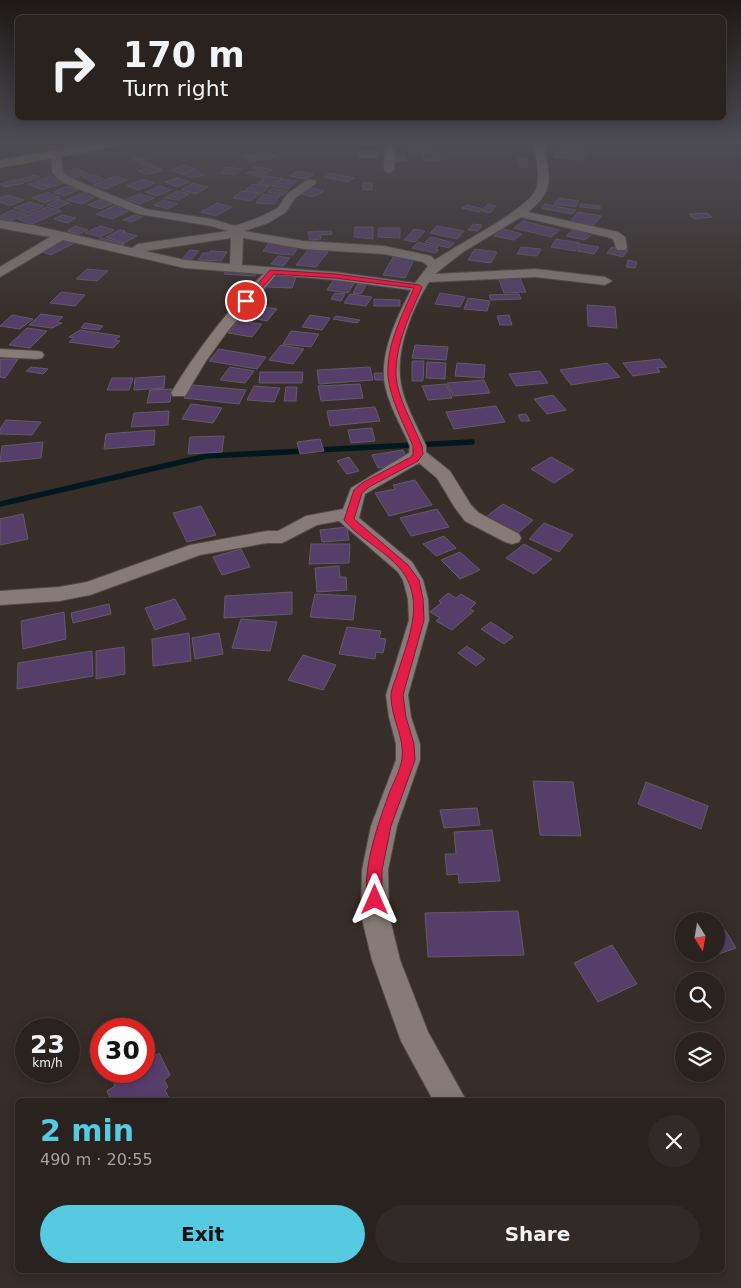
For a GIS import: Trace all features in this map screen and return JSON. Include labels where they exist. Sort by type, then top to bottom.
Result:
[{"type":"street","points":[[122,203],[143,212],[212,223],[238,232],[304,245],[384,250],[428,274]]},
{"type":"street","points":[[236,268],[235,254],[238,232],[243,226],[264,220],[282,210],[286,203]]},
{"type":"street","points":[[349,520],[357,492],[366,485],[414,459],[418,454],[418,446],[398,399],[392,377],[396,339],[428,274],[530,203]]},
{"type":"street","points":[[517,213],[577,228],[614,234],[619,237],[621,246]]},
{"type":"street","points":[[0,224],[170,262],[272,272],[335,276],[536,273],[605,281]]},
{"type":"street","points":[[118,250],[168,245],[238,232]]},
{"type":"street","points":[[0,273],[60,236]]},
{"type":"street","points":[[179,393],[190,373],[226,324],[272,272]]},
{"type":"street","points":[[0,353],[37,356]]},
{"type":"street","points":[[418,454],[444,475],[464,508],[472,517],[512,538]]},
{"type":"street","points":[[0,598],[59,594],[90,588],[197,550],[267,537],[282,538],[313,520],[343,515],[405,567],[413,580],[418,599],[419,620],[397,695],[400,717],[408,744],[408,760],[384,826],[375,870],[375,916],[386,960],[416,1041],[449,1098]]},
{"type":"building","points":[[3,203],[17,203],[10,206]]},
{"type":"building","points":[[26,203],[44,206],[28,213],[14,208]]},
{"type":"building","points":[[50,203],[69,203],[58,208],[47,205]]},
{"type":"building","points":[[92,203],[114,203],[100,209],[88,205]]},
{"type":"building","points":[[157,203],[177,204],[167,209],[154,205]]},
{"type":"building","points":[[217,203],[232,207],[216,216],[201,212]]},
{"type":"building","points":[[555,203],[578,203],[575,207]]},
{"type":"building","points":[[488,204],[496,206],[490,213],[482,211]]},
{"type":"building","points":[[545,204],[576,210],[572,214],[541,208]]},
{"type":"building","points":[[580,204],[600,206],[600,209],[580,207]]},
{"type":"building","points":[[116,205],[132,209],[112,219],[96,214]]},
{"type":"building","points":[[467,205],[483,209],[479,212],[462,208]]},
{"type":"building","points":[[47,207],[61,211],[32,224],[18,219]]},
{"type":"building","points":[[12,210],[26,214],[11,221],[0,218],[0,216]]},
{"type":"building","points":[[578,212],[601,216],[593,226],[570,222]]},
{"type":"building","points":[[707,213],[712,217],[694,219],[689,214]]},
{"type":"building","points":[[62,215],[76,218],[67,223],[54,219]]},
{"type":"building","points":[[134,215],[142,217],[132,222],[123,220]]},
{"type":"building","points":[[523,221],[560,230],[551,237],[514,228]]},
{"type":"building","points":[[473,224],[482,225],[478,231],[468,230]]},
{"type":"building","points":[[75,226],[88,230],[79,234],[67,231]]},
{"type":"building","points":[[100,226],[114,230],[100,237],[85,233]]},
{"type":"building","points":[[437,226],[464,231],[457,239],[430,233]]},
{"type":"building","points":[[355,227],[373,227],[373,239],[354,237]]},
{"type":"building","points":[[379,228],[400,228],[400,238],[378,237]]},
{"type":"building","points":[[414,229],[425,231],[415,242],[404,240]]},
{"type":"building","points":[[503,229],[522,234],[514,240],[494,236]]},
{"type":"building","points":[[574,229],[593,233],[585,240],[566,236]]},
{"type":"building","points":[[120,230],[137,236],[124,243],[106,237]]},
{"type":"building","points":[[331,231],[332,234],[320,235],[321,239],[310,240],[308,232]]},
{"type":"building","points":[[431,237],[454,243],[449,248],[425,242]]},
{"type":"building","points":[[102,238],[124,244],[119,246],[98,240]]},
{"type":"building","points":[[62,239],[74,243],[51,255],[39,251]]},
{"type":"building","points":[[556,239],[580,243],[575,251],[551,247]]},
{"type":"building","points":[[418,242],[438,247],[435,249],[439,250],[435,253],[412,248]]},
{"type":"building","points":[[269,243],[300,245],[293,255],[263,251]]},
{"type":"building","points":[[581,244],[599,247],[594,254],[577,251]]},
{"type":"building","points":[[521,247],[541,249],[537,256],[517,254]]},
{"type":"building","points":[[612,247],[628,250],[623,257],[607,253]]},
{"type":"building","points":[[309,249],[328,252],[316,267],[296,265]]},
{"type":"building","points":[[475,249],[497,252],[491,263],[468,260]]},
{"type":"building","points":[[190,250],[199,251],[191,260],[182,259]]},
{"type":"building","points":[[210,251],[227,252],[221,261],[198,260],[203,253],[209,253]]},
{"type":"building","points":[[278,256],[290,258],[283,266],[271,264]]},
{"type":"building","points":[[393,257],[414,260],[405,278],[383,275]]},
{"type":"building","points":[[628,260],[637,262],[635,268],[626,267]]},
{"type":"building","points":[[87,269],[108,271],[97,281],[76,279]]},
{"type":"building","points":[[226,270],[257,272],[255,276],[224,274]]},
{"type":"building","points":[[272,276],[296,277],[292,288],[267,287]]},
{"type":"building","points":[[519,276],[526,292],[504,293],[498,277]]},
{"type":"building","points":[[335,278],[356,280],[348,293],[327,290]]},
{"type":"building","points":[[358,284],[366,285],[361,294],[353,293]]},
{"type":"building","points":[[61,292],[85,295],[75,306],[50,303]]},
{"type":"building","points":[[335,293],[345,294],[341,301],[331,299]]},
{"type":"building","points":[[440,293],[465,297],[460,307],[435,304]]},
{"type":"building","points":[[350,294],[372,297],[366,306],[344,303]]},
{"type":"building","points":[[519,294],[521,299],[491,300],[489,295]]},
{"type":"building","points":[[468,298],[490,301],[487,311],[464,309]]},
{"type":"building","points":[[374,299],[400,300],[400,306],[374,306]]},
{"type":"building","points":[[587,305],[615,307],[617,328],[588,326]]},
{"type":"building","points":[[258,306],[277,309],[267,321],[247,317]]},
{"type":"building","points":[[41,314],[63,317],[57,322],[62,323],[52,328],[29,325]]},
{"type":"building","points":[[12,315],[33,319],[20,329],[0,326]]},
{"type":"building","points":[[310,315],[330,318],[322,330],[302,327]]},
{"type":"building","points":[[509,315],[512,325],[500,325],[497,316]]},
{"type":"building","points":[[336,316],[360,320],[357,323],[333,319]]},
{"type":"building","points":[[239,321],[262,324],[252,337],[228,333]]},
{"type":"building","points":[[85,323],[103,326],[99,330],[81,328]]},
{"type":"building","points":[[27,328],[47,331],[30,348],[9,345]]},
{"type":"building","points":[[80,330],[120,336],[115,340],[120,341],[113,348],[69,342],[74,338],[69,337]]},
{"type":"building","points":[[291,331],[319,334],[311,347],[283,344]]},
{"type":"building","points":[[281,345],[304,349],[293,364],[269,360]]},
{"type":"building","points":[[415,345],[448,347],[446,360],[412,358]]},
{"type":"building","points":[[219,349],[266,357],[257,369],[209,361]]},
{"type":"building","points":[[0,359],[18,359],[5,378],[0,377]]},
{"type":"building","points":[[660,359],[667,367],[657,368],[660,372],[633,376],[623,363]]},
{"type":"building","points":[[412,361],[424,361],[423,381],[412,381]]},
{"type":"building","points":[[427,362],[446,363],[445,379],[426,378]]},
{"type":"building","points":[[457,363],[485,365],[484,378],[455,376]]},
{"type":"building","points":[[607,363],[620,377],[571,385],[560,370]]},
{"type":"building","points":[[31,367],[48,369],[43,374],[26,371]]},
{"type":"building","points":[[230,367],[254,371],[245,383],[220,380]]},
{"type":"building","points":[[370,367],[373,380],[319,384],[317,370]]},
{"type":"building","points":[[540,371],[548,383],[516,386],[509,374]]},
{"type":"building","points":[[260,372],[303,372],[302,383],[259,383]]},
{"type":"building","points":[[374,373],[385,373],[387,380],[375,380]]},
{"type":"building","points":[[165,376],[164,388],[134,390],[135,378]]},
{"type":"building","points":[[112,378],[133,378],[129,390],[107,390]]},
{"type":"building","points":[[484,380],[490,393],[453,396],[447,383]]},
{"type":"building","points":[[360,384],[363,398],[321,401],[318,386]]},
{"type":"building","points":[[446,384],[452,398],[428,400],[422,386]]},
{"type":"building","points":[[193,385],[246,390],[239,404],[184,398]]},
{"type":"building","points":[[254,386],[280,388],[274,402],[247,400]]},
{"type":"building","points":[[286,387],[297,387],[296,401],[284,401]]},
{"type":"building","points":[[172,389],[170,402],[147,403],[150,390]]},
{"type":"building","points":[[553,395],[566,410],[547,414],[534,399]]},
{"type":"building","points":[[191,404],[222,408],[213,423],[182,419]]},
{"type":"building","points":[[496,406],[505,422],[454,429],[446,412]]},
{"type":"building","points":[[375,407],[380,421],[330,426],[327,411]]},
{"type":"building","points":[[169,411],[168,425],[131,427],[134,413]]},
{"type":"building","points":[[526,414],[530,421],[521,421],[518,415]]},
{"type":"building","points":[[6,420],[41,422],[32,435],[0,434],[0,429]]},
{"type":"building","points":[[372,428],[375,441],[351,443],[348,430]]},
{"type":"building","points":[[155,430],[154,445],[104,449],[106,434]]},
{"type":"building","points":[[224,436],[222,452],[188,454],[190,437]]},
{"type":"building","points":[[320,439],[324,451],[300,454],[297,442]]},
{"type":"building","points":[[43,442],[41,458],[0,462],[2,446]]},
{"type":"building","points":[[403,450],[410,463],[378,468],[372,455]]},
{"type":"building","points":[[349,457],[359,471],[347,474],[337,461]]},
{"type":"building","points":[[551,457],[574,470],[554,483],[531,469]]},
{"type":"building","points":[[415,480],[432,505],[389,516],[375,493],[395,489],[393,485]]},
{"type":"building","points":[[503,504],[533,520],[517,534],[486,517]]},
{"type":"building","points":[[201,506],[216,535],[187,542],[173,513]]},
{"type":"building","points":[[437,509],[449,527],[411,536],[400,518]]},
{"type":"building","points":[[23,514],[28,539],[0,545],[0,519]]},
{"type":"building","points":[[544,523],[573,535],[559,552],[529,539]]},
{"type":"building","points":[[347,527],[349,540],[322,542],[320,530]]},
{"type":"building","points":[[444,536],[456,548],[436,556],[423,544]]},
{"type":"building","points":[[311,544],[350,544],[349,563],[309,564]]},
{"type":"building","points":[[524,544],[552,559],[534,574],[506,558]]},
{"type":"building","points":[[241,549],[250,567],[222,575],[213,557]]},
{"type":"building","points":[[460,552],[480,570],[460,579],[441,560]]},
{"type":"building","points":[[339,566],[340,577],[346,577],[347,590],[317,592],[315,568]]},
{"type":"building","points":[[292,592],[292,614],[224,618],[225,596]]},
{"type":"building","points":[[448,593],[456,598],[461,594],[476,603],[470,609],[474,611],[452,630],[436,621],[440,618],[430,612],[441,603],[439,601]]},
{"type":"building","points":[[315,594],[356,596],[353,620],[310,617]]},
{"type":"building","points":[[175,599],[186,619],[155,630],[145,608]]},
{"type":"building","points":[[109,604],[111,614],[73,623],[71,613]]},
{"type":"building","points":[[64,612],[66,639],[23,649],[21,621]]},
{"type":"building","points":[[241,619],[277,622],[270,651],[232,648]]},
{"type":"building","points":[[491,622],[513,637],[504,644],[481,629]]},
{"type":"building","points":[[347,627],[381,631],[379,638],[386,639],[383,653],[376,652],[375,659],[339,654]]},
{"type":"building","points":[[189,633],[191,661],[153,666],[152,639]]},
{"type":"building","points":[[219,633],[223,654],[195,659],[192,638]]},
{"type":"building","points":[[467,646],[485,659],[476,666],[458,653]]},
{"type":"building","points":[[124,647],[125,674],[96,679],[96,651]]},
{"type":"building","points":[[92,651],[93,676],[17,689],[18,663]]},
{"type":"building","points":[[303,655],[336,665],[323,690],[288,680]]},
{"type":"building","points":[[533,781],[573,782],[581,836],[540,835]]},
{"type":"building","points":[[646,782],[708,806],[701,829],[638,804]]},
{"type":"building","points":[[477,808],[480,825],[444,828],[440,810]]},
{"type":"building","points":[[492,830],[500,881],[459,883],[458,874],[447,875],[445,854],[456,854],[454,832]]},
{"type":"building","points":[[518,911],[524,955],[428,957],[425,913]]},
{"type":"building","points":[[725,930],[736,948],[725,952]]},
{"type":"building","points":[[612,945],[637,984],[598,1002],[574,963]]},
{"type":"building","points":[[159,1053],[170,1075],[164,1080],[168,1087],[165,1090],[169,1098],[110,1098],[107,1091],[115,1086],[114,1083],[155,1083],[155,1056]]},
{"type":"waterway","points":[[316,450],[472,442]]},
{"type":"waterway","points":[[0,504],[207,456],[306,451]]},
{"type":"route","points":[[246,301],[272,272],[335,276],[419,287],[396,339],[392,377],[398,399],[418,446],[418,454],[414,459],[366,485],[357,492],[349,520],[405,567],[413,580],[418,599],[419,620],[397,695],[400,717],[408,744],[408,760],[384,826],[375,870],[375,900]]}]
